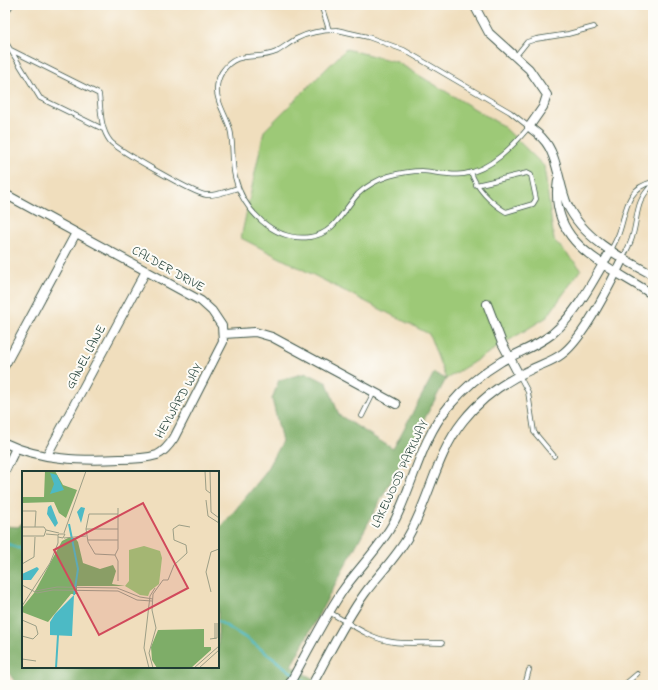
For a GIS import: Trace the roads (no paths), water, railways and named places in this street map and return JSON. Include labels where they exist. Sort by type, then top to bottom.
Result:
[{"type":"street","points":[[474,5],[489,34],[528,69],[547,95],[543,108],[529,127],[543,139],[548,146],[552,154],[558,179],[568,204],[580,224],[611,250],[653,275]]},
{"type":"street","points":[[558,179],[557,200],[559,211],[566,228],[577,244],[602,264],[653,295]]},
{"type":"street","name":"CALDER DRIVE","points":[[5,194],[207,304],[217,318],[224,334]]},
{"type":"street","points":[[5,365],[76,233]]},
{"type":"street","name":"LAKEWOOD PARKWAY","points":[[289,685],[329,612],[350,580],[377,546],[394,521],[422,452],[440,418],[455,399],[472,382],[486,371],[538,343],[562,325],[572,314],[611,250]]},
{"type":"street","points":[[312,685],[346,622],[408,536],[422,508],[441,457],[459,427],[485,398],[519,375],[555,358],[571,346],[581,334],[623,258]]},
{"type":"street","name":"GANEL LANE","points":[[47,456],[146,271]]},
{"type":"street","points":[[487,304],[502,343],[519,375]]},
{"type":"street","points":[[224,334],[255,332],[272,337],[396,404]]},
{"type":"street","name":"HEYWARD WAY","points":[[6,445],[47,456],[93,461],[142,458],[158,454],[164,450],[174,438],[220,350],[224,334]]},
{"type":"street","points":[[5,471],[16,448]]},
{"type":"lane","points":[[5,16],[11,5]]},
{"type":"lane","points":[[321,5],[329,30]]},
{"type":"lane","points":[[515,57],[527,42],[594,27]]},
{"type":"lane","points":[[329,30],[363,35],[404,50],[510,112],[529,127],[502,154],[484,167],[471,172],[464,174],[422,171],[405,172],[387,176],[359,194],[336,222],[324,233],[303,238],[289,236],[265,224],[258,218],[238,188],[233,166],[230,128],[217,97],[218,83],[222,72],[231,62],[243,56],[272,53],[305,35],[329,30]]},
{"type":"lane","points":[[5,40],[40,98],[103,129]]},
{"type":"lane","points":[[11,50],[99,94],[103,129],[111,142],[125,152],[205,195],[225,193],[238,188]]},
{"type":"lane","points":[[471,172],[476,185],[506,212],[533,204],[536,199],[531,175],[527,173],[476,185]]},
{"type":"lane","points":[[611,250],[620,231],[629,200],[641,188],[653,183]]},
{"type":"lane","points":[[623,258],[632,238],[637,208],[653,183]]},
{"type":"lane","points":[[519,375],[528,392],[534,432],[554,456]]},
{"type":"lane","points":[[362,416],[374,392]]},
{"type":"lane","points":[[329,612],[370,635],[392,642],[442,643]]},
{"type":"lane","points":[[525,685],[529,670]]},
{"type":"lane","points":[[624,685],[636,674]]},
{"type":"waterway","points":[[5,543],[22,550]]},
{"type":"waterway","points":[[219,622],[249,640],[308,685]]}]
